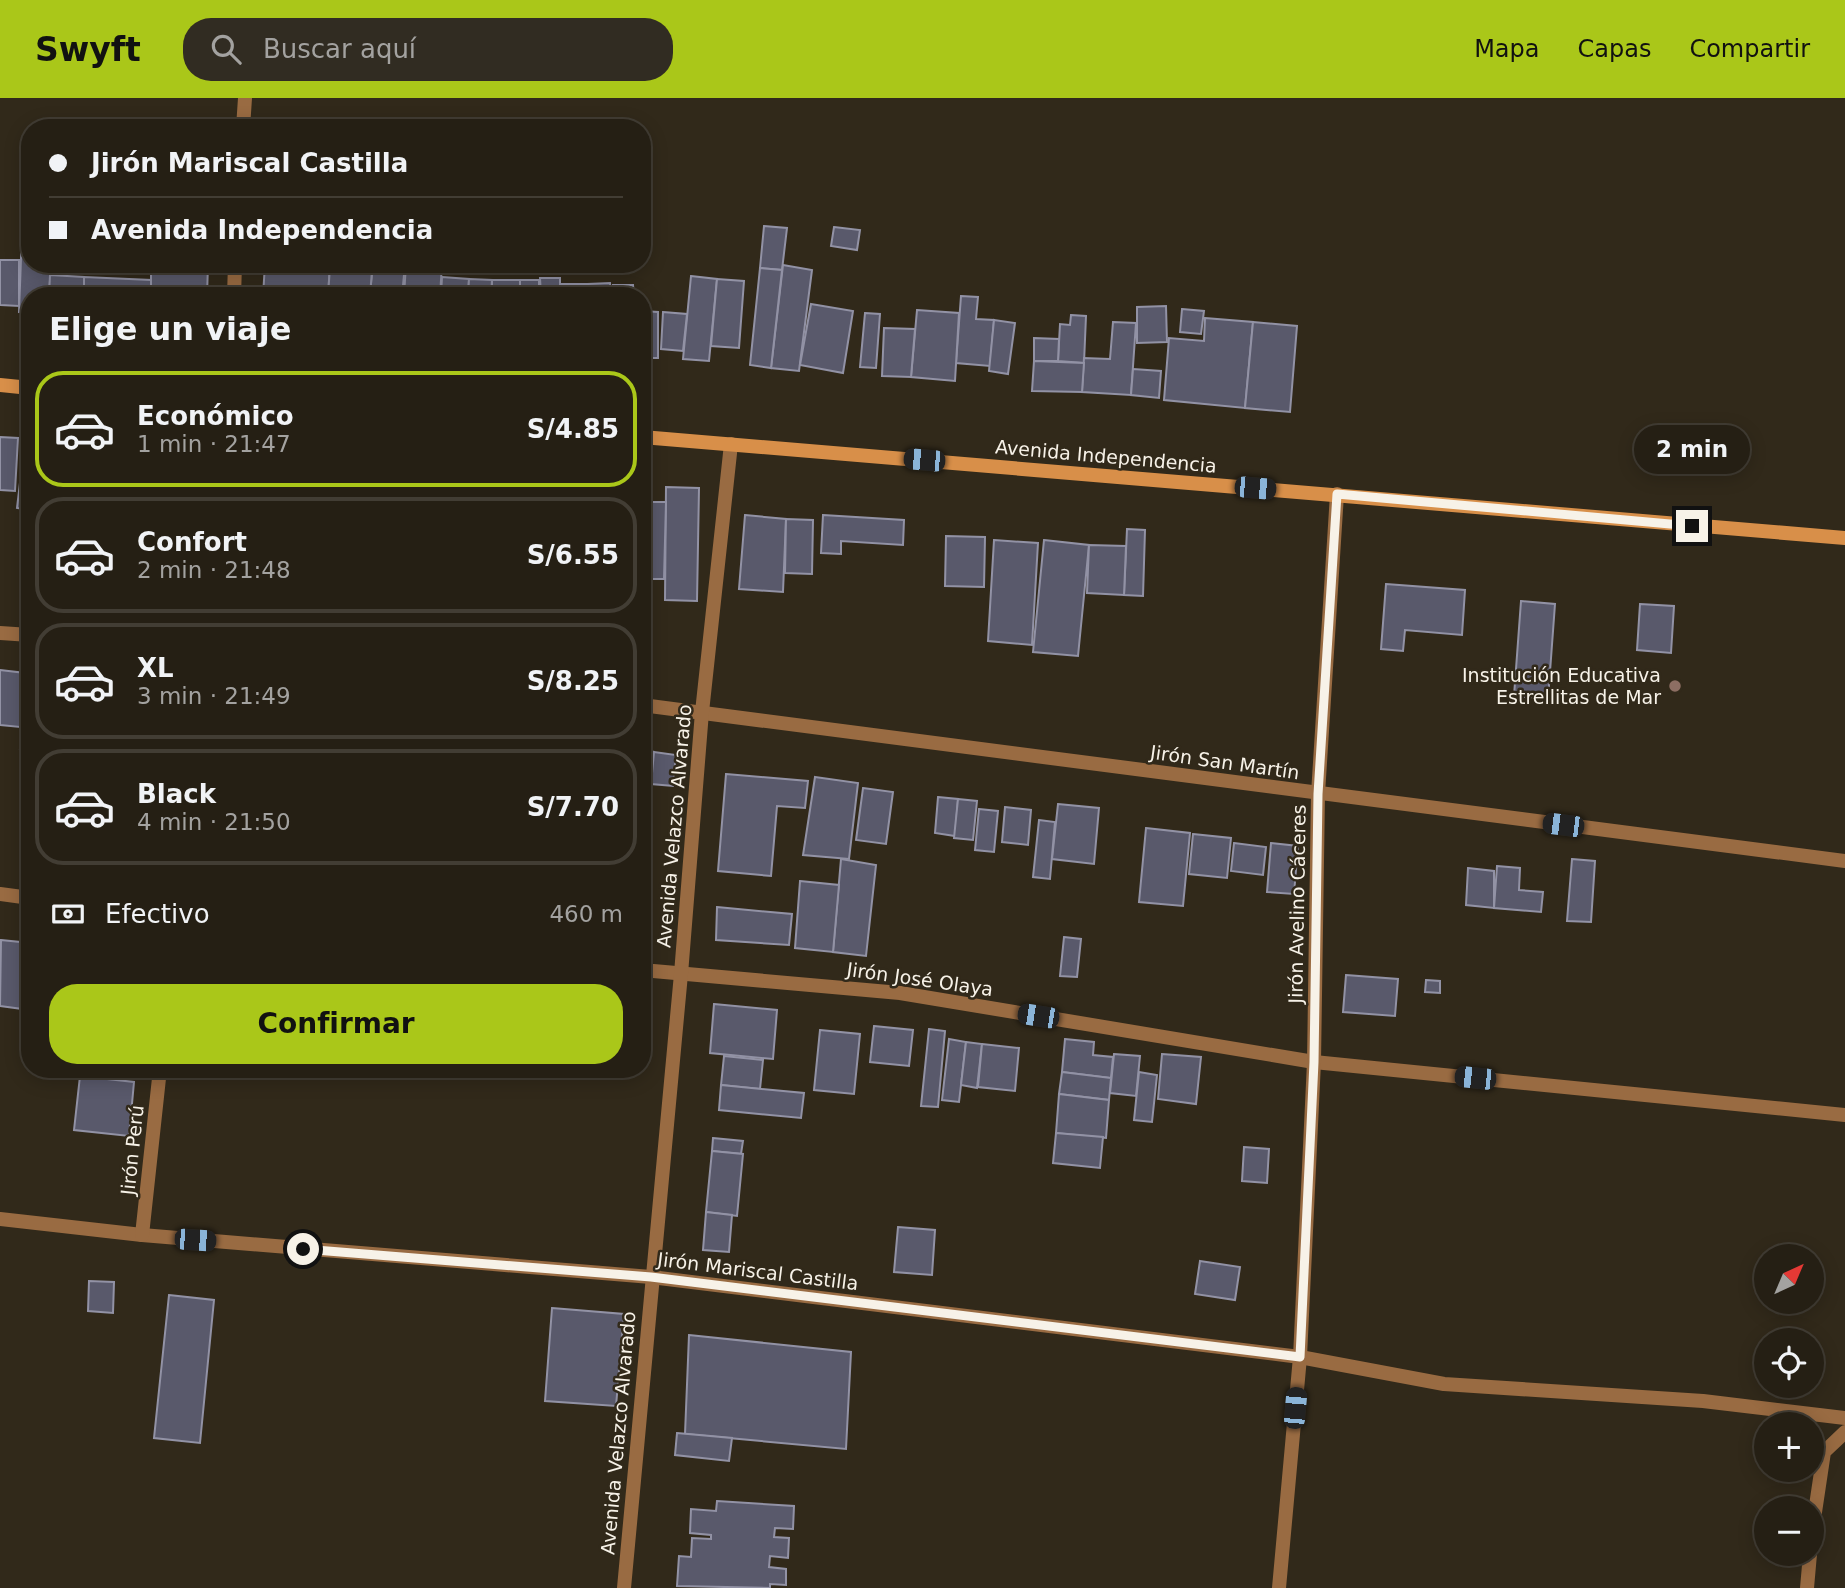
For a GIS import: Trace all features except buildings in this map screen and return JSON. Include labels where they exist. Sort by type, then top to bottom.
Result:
[{"type":"main road","points":[[0,385],[21,387]]},
{"type":"main road","name":"Avenida Independencia","points":[[651,438],[1845,538]]},
{"type":"street","points":[[244,119],[245,98]]},
{"type":"street","name":"Avenida Velazco Alvarado","points":[[624,1588],[681,974],[702,712],[731,444]]},
{"type":"street","name":"Jirón Avelino Cáceres","points":[[1279,1588],[1300,1357],[1314,1062],[1318,794],[1337,494]]},
{"type":"street","points":[[0,632],[21,634]]},
{"type":"street","name":"Jirón San Martín","points":[[651,706],[1845,861]]},
{"type":"street","points":[[0,894],[21,897]]},
{"type":"street","name":"Jirón José Olaya","points":[[651,971],[900,993],[1314,1062],[1845,1115]]},
{"type":"street","name":"Jirón Perú","points":[[142,1236],[159,1078]]},
{"type":"street","name":"Jirón Mariscal Castilla","points":[[0,1219],[142,1236],[651,1277],[1300,1357],[1444,1384],[1703,1401],[1845,1418]]},
{"type":"street","points":[[1817,1496],[1824,1452],[1845,1432]]},
{"type":"street","points":[[1807,1588],[1809,1566]]},
{"type":"place","name":"Institución Educativa Estrellitas de Mar","points":[[1675,686]]},
{"type":"route","points":[[303,1249],[651,1277],[1300,1357],[1314,1062],[1318,794],[1337,494],[1692,526]]}]
